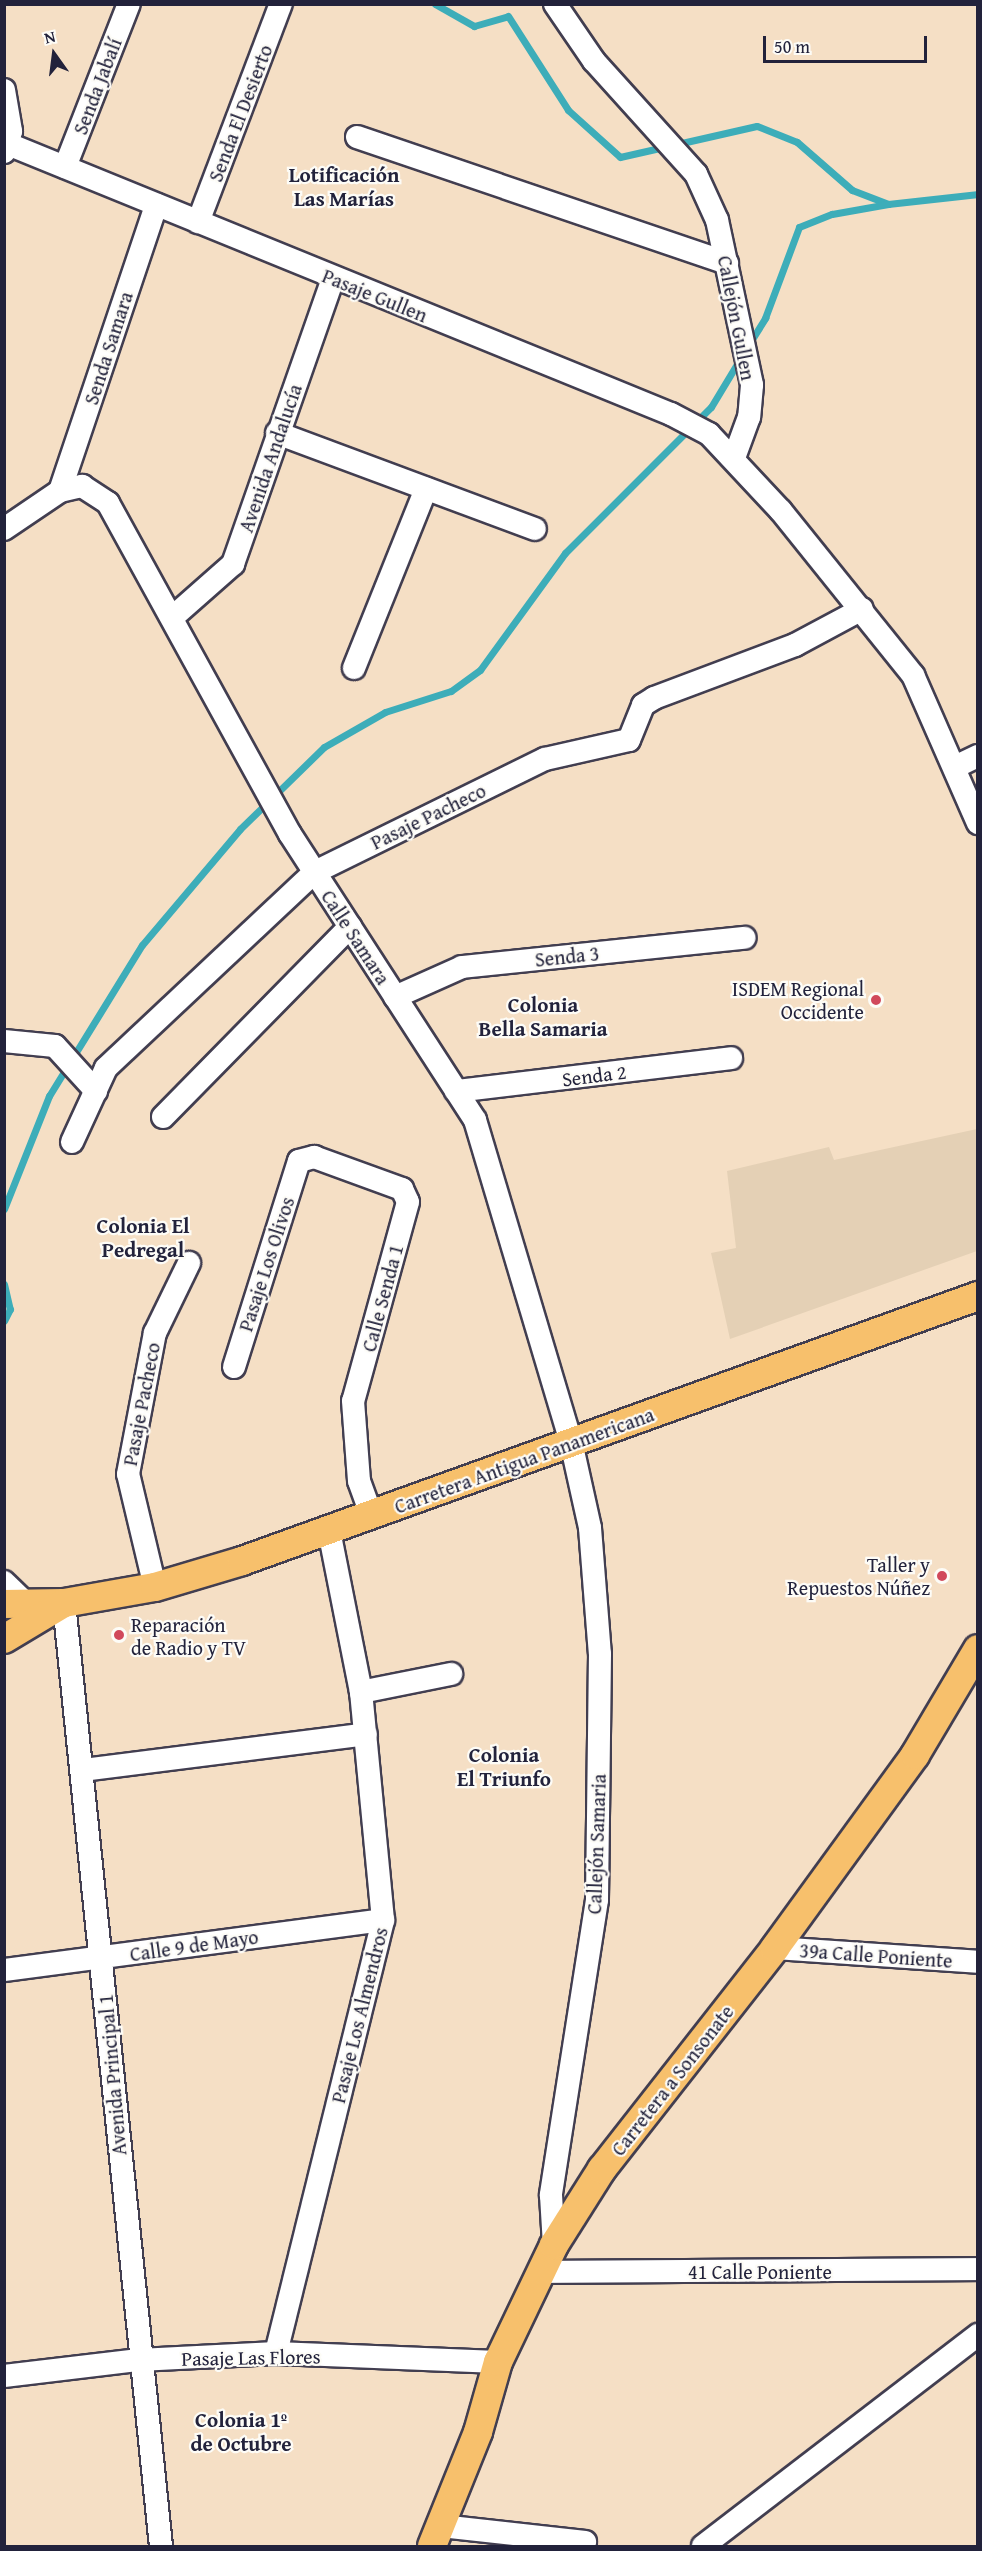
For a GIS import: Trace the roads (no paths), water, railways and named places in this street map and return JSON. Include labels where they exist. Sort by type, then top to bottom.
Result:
[{"type":"main road","name":"Carretera Antigua Panamericana","points":[[16,1604],[64,1603],[155,1587],[329,1531],[978,1296]]},
{"type":"main road","name":"Carretera Antigua Panamericana","points":[[4,1640],[64,1603]]},
{"type":"main road","name":"Carretera a Sonsonate","points":[[436,2536],[478,2432],[498,2362],[554,2245],[602,2169],[776,1948],[915,1755],[978,1649]]},
{"type":"street","name":"Senda Jabalí","points":[[65,167],[129,4]]},
{"type":"street","name":"Senda El Desierto","points":[[198,222],[281,4]]},
{"type":"street","name":"Callejón Gullen","points":[[555,4],[594,61],[696,174],[717,220],[752,385],[749,417],[734,458]]},
{"type":"street","name":"Pasaje Gullen","points":[[4,90],[6,148],[65,167],[670,414],[709,434],[734,458]]},
{"type":"street","points":[[357,136],[727,263]]},
{"type":"street","name":"Senda Samara","points":[[60,491],[156,205]]},
{"type":"street","name":"Avenida Andalucía","points":[[174,616],[233,564],[333,278]]},
{"type":"street","points":[[278,433],[535,529]]},
{"type":"street","points":[[734,458],[862,609],[913,675],[978,823]]},
{"type":"street","name":"Calle Samara","points":[[60,491],[82,486],[108,503],[174,616],[315,872],[475,1120],[571,1442]]},
{"type":"street","points":[[354,668],[426,489]]},
{"type":"street","points":[[4,529],[60,491]]},
{"type":"street","name":"Pasaje Pacheco","points":[[72,1142],[106,1068],[315,872],[544,759],[629,740],[643,705],[654,698],[795,645],[862,609]]},
{"type":"street","points":[[955,767],[978,756]]},
{"type":"street","points":[[163,1117],[350,927]]},
{"type":"street","name":"Senda 3","points":[[395,997],[462,967],[745,938]]},
{"type":"street","points":[[4,1041],[54,1046],[96,1090]]},
{"type":"street","name":"Senda 2","points":[[456,1091],[731,1058]]},
{"type":"street","name":"Calle Senda 1","points":[[299,1161],[314,1157],[402,1189],[408,1202],[353,1401],[359,1481],[371,1514]]},
{"type":"street","name":"Pasaje Los Olivos","points":[[234,1367],[299,1161]]},
{"type":"street","name":"Pasaje Pacheco","points":[[155,1587],[128,1474],[155,1333],[189,1263]]},
{"type":"street","name":"Callejón Samaria","points":[[554,2245],[551,2195],[597,1900],[600,1654],[590,1528],[571,1442]]},
{"type":"street","name":"Pasaje Los Almendros","points":[[276,2353],[383,1920],[361,1692],[329,1531]]},
{"type":"street","points":[[4,1582],[16,1604]]},
{"type":"street","name":"Avenida Principal 1","points":[[64,1603],[83,1770],[139,2360],[161,2547]]},
{"type":"street","points":[[361,1692],[451,1674]]},
{"type":"street","points":[[83,1770],[366,1734]]},
{"type":"street","name":"Calle 9 de Mayo","points":[[4,1970],[383,1920]]},
{"type":"street","name":"39a Calle Poniente","points":[[776,1948],[978,1962]]},
{"type":"street","name":"41 Calle Poniente","points":[[543,2272],[978,2269]]},
{"type":"street","points":[[703,2547],[978,2335]]},
{"type":"street","name":"Pasaje Las Flores","points":[[4,2376],[139,2360],[276,2353],[498,2362]]},
{"type":"street","points":[[436,2536],[585,2542]]},
{"type":"waterway","points":[[435,4],[474,26],[508,16],[568,110],[620,157],[757,126],[797,142],[852,190],[888,204],[978,194]]},
{"type":"waterway","points":[[749,344],[765,318],[799,227],[832,214],[888,204]]},
{"type":"waterway","points":[[4,1209],[49,1096],[142,945],[240,829],[324,747],[385,712],[451,691],[480,670],[565,553],[711,407],[740,359]]},
{"type":"waterway","points":[[4,1284],[10,1309],[4,1321]]},
{"type":"place","name":"ISDEM Regional Occidente","points":[[876,1000]]},
{"type":"place","name":"Taller y Repuestos Núñez","points":[[942,1576]]},
{"type":"place","name":"Reparación de Radio y TV","points":[[119,1635]]},
{"type":"district","name":"Lotificación Las Marías","points":[[344,187]]},
{"type":"district","name":"Colonia Bella Samaria","points":[[543,1017]]},
{"type":"district","name":"Colonia El Pedregal","points":[[143,1238]]},
{"type":"district","name":"Colonia El Triunfo","points":[[504,1767]]},
{"type":"district","name":"Colonia 1º de Octubre","points":[[241,2432]]}]
